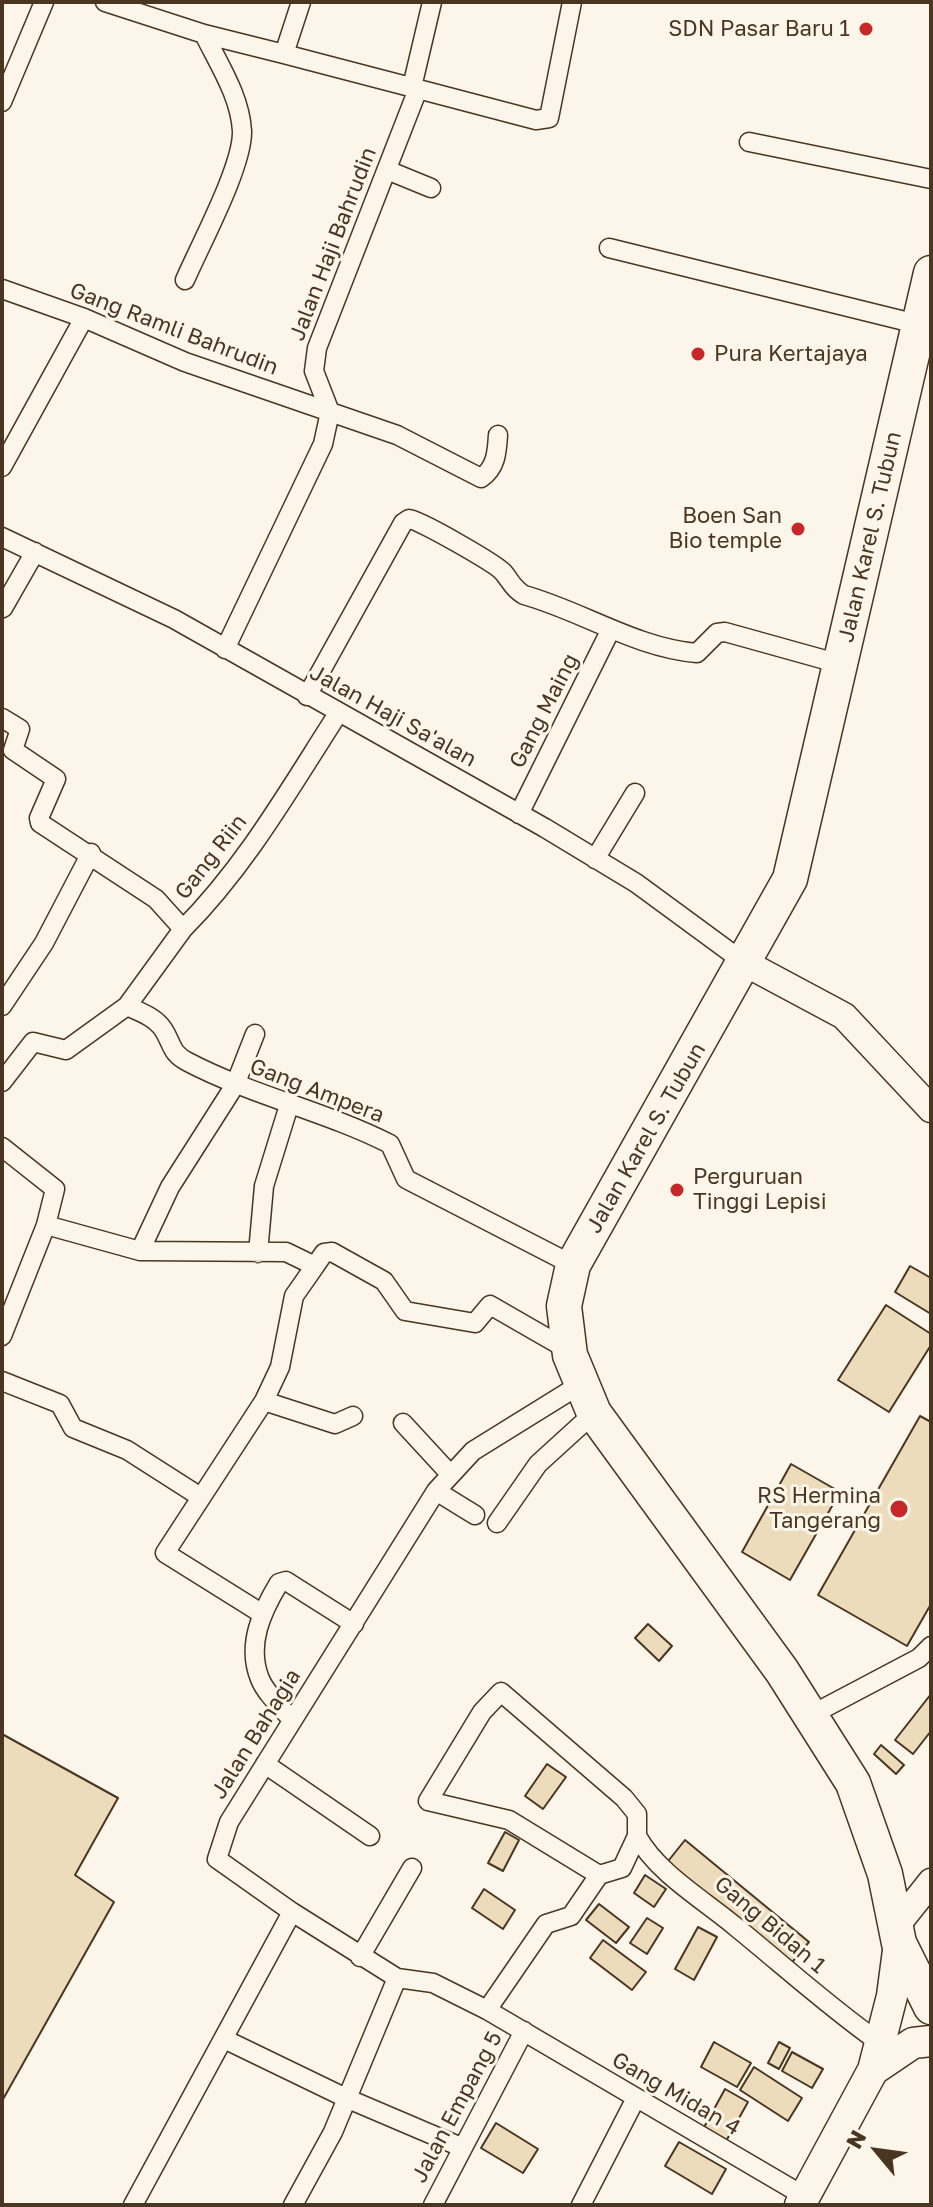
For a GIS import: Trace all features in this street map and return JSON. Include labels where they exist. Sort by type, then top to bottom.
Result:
[{"type":"highway","name":"Jalan Karel S. Tubun","points":[[931,273],[790,879],[573,1265],[564,1306],[570,1351],[588,1399],[811,1715],[853,1783],[885,1874],[898,1934],[931,2007]]},
{"type":"main road","points":[[802,2201],[876,2056],[894,1986],[898,1934]]},
{"type":"main road","points":[[876,2056],[913,2043],[931,2041]]},
{"type":"street","points":[[2,102],[6,80],[44,2]]},
{"type":"street","points":[[105,2],[204,34],[536,120],[549,118],[572,2]]},
{"type":"street","points":[[284,54],[301,2]]},
{"type":"street","name":"Jalan Haji Bahrudin","points":[[330,412],[314,371],[317,348],[387,170],[415,88],[432,2]]},
{"type":"street","points":[[185,280],[237,158],[242,132],[234,94],[204,34]]},
{"type":"street","points":[[749,142],[931,179]]},
{"type":"street","points":[[387,170],[431,188]]},
{"type":"street","points":[[609,248],[921,325]]},
{"type":"street","name":"Gang Ramli Bahrudin","points":[[2,289],[84,318],[185,362],[424,446],[481,478],[491,469],[497,455],[498,435]]},
{"type":"street","points":[[2,467],[84,318]]},
{"type":"street","points":[[225,649],[323,444],[330,412]]},
{"type":"street","points":[[307,696],[403,523],[409,519],[440,530],[459,547],[500,569],[518,591],[611,629],[697,653],[717,633],[725,632],[840,664]]},
{"type":"street","name":"Jalan Haji Sa'alan","points":[[2,537],[174,619],[519,814],[636,883],[745,963]]},
{"type":"street","points":[[3,608],[35,552]]},
{"type":"street","name":"Gang Maing","points":[[519,814],[611,629]]},
{"type":"street","name":"Gang Riin","points":[[2,718],[20,729],[13,750],[56,779],[39,821],[156,899],[183,929],[219,893],[240,866],[339,712]]},
{"type":"street","points":[[595,859],[635,793]]},
{"type":"street","points":[[2,1006],[44,943],[91,853]]},
{"type":"street","points":[[2,1082],[33,1042],[66,1050],[127,1006],[183,929]]},
{"type":"street","points":[[745,963],[844,1016],[931,1109]]},
{"type":"street","name":"Gang Ampera","points":[[127,1006],[159,1024],[172,1053],[235,1085],[290,1102],[390,1144],[406,1179],[573,1265]]},
{"type":"street","points":[[140,1251],[170,1187],[235,1085],[255,1034]]},
{"type":"street","points":[[258,1253],[264,1186],[290,1102]]},
{"type":"street","points":[[2,1147],[55,1189],[46,1225],[2,1336]]},
{"type":"street","points":[[46,1225],[140,1251],[286,1252],[315,1266]]},
{"type":"street","points":[[261,1613],[165,1553],[199,1496],[264,1401],[280,1367],[294,1296],[324,1253],[332,1252],[384,1281],[397,1304],[412,1314],[475,1323],[490,1305],[570,1351]]},
{"type":"street","points":[[2,1381],[60,1404],[73,1428],[127,1450],[199,1496]]},
{"type":"street","points":[[497,1523],[588,1399]]},
{"type":"street","name":"Jalan Bahagia","points":[[524,2031],[433,1983],[397,1978],[360,1957],[217,1859],[229,1822],[436,1491],[473,1451],[588,1399]]},
{"type":"street","points":[[264,1401],[335,1424],[353,1416]]},
{"type":"street","points":[[403,1423],[450,1474]]},
{"type":"street","points":[[436,1491],[475,1515]]},
{"type":"street","points":[[292,1720],[261,1681],[256,1649],[261,1613],[284,1580],[354,1624]]},
{"type":"street","points":[[811,1715],[919,1658],[931,1646]]},
{"type":"street","points":[[487,2010],[546,1924],[571,1916],[599,1875],[622,1868],[637,1836],[637,1814],[624,1798],[501,1692],[482,1712],[428,1801],[509,1820],[599,1875]]},
{"type":"street","points":[[265,1764],[370,1836]]},
{"type":"street","name":"Gang Bidan 1","points":[[637,1836],[647,1852],[674,1877],[827,2004],[876,2056]]},
{"type":"street","points":[[360,1957],[412,1868]]},
{"type":"street","points":[[898,1934],[931,1882]]},
{"type":"street","points":[[133,2205],[292,1912]]},
{"type":"street","points":[[293,2205],[333,2132],[397,1978]]},
{"type":"street","name":"Gang Midan 4","points":[[524,2031],[802,2201]]},
{"type":"street","name":"Jalan Empang 5","points":[[436,2204],[461,2147],[524,2031]]},
{"type":"street","points":[[224,2039],[346,2098],[461,2147]]},
{"type":"street","points":[[581,2205],[636,2098]]},
{"type":"building","points":[[910,1266],[931,1278],[931,1314],[895,1292]]},
{"type":"building","points":[[886,1305],[931,1334],[931,1345],[889,1412],[838,1380]]},
{"type":"building","name":"RS Hermina Tangerang","points":[[920,1416],[931,1422],[931,1604],[907,1646],[818,1595]]},
{"type":"building","points":[[791,1464],[840,1492],[790,1580],[742,1552]]},
{"type":"building","points":[[648,1624],[672,1646],[659,1661],[635,1638]]},
{"type":"building","points":[[931,1694],[931,1731],[913,1754],[895,1740]]},
{"type":"building","points":[[2,1734],[118,1798],[75,1875],[114,1902],[2,2101]]},
{"type":"building","points":[[881,1745],[904,1765],[896,1774],[874,1754]]},
{"type":"building","points":[[547,1764],[566,1777],[543,1809],[525,1796]]},
{"type":"building","points":[[505,1832],[519,1840],[503,1871],[488,1863]]},
{"type":"building","points":[[685,1840],[809,1942],[789,1966],[665,1865]]},
{"type":"building","points":[[645,1875],[666,1889],[654,1907],[634,1893]]},
{"type":"building","points":[[484,1889],[515,1910],[503,1929],[472,1908]]},
{"type":"building","points":[[599,1904],[629,1927],[616,1943],[586,1920]]},
{"type":"building","points":[[647,1918],[663,1928],[647,1954],[630,1943]]},
{"type":"building","points":[[698,1927],[717,1937],[694,1980],[675,1969]]},
{"type":"building","points":[[603,1940],[646,1972],[632,1990],[590,1958]]},
{"type":"building","points":[[714,2042],[751,2063],[737,2087],[701,2067]]},
{"type":"building","points":[[779,2042],[790,2048],[779,2069],[768,2063]]},
{"type":"building","points":[[792,2052],[823,2069],[812,2088],[782,2071]]},
{"type":"building","points":[[754,2067],[802,2098],[788,2121],[740,2090]]},
{"type":"building","points":[[725,2089],[748,2102],[725,2143],[702,2131]]},
{"type":"building","points":[[496,2123],[538,2149],[523,2173],[481,2148]]},
{"type":"building","points":[[679,2142],[726,2169],[712,2194],[665,2166]]},
{"type":"place","name":"SDN Pasar Baru 1","points":[[866,29]]},
{"type":"place","name":"Pura Kertajaya","points":[[698,354]]},
{"type":"place","name":"Boen San Bio temple","points":[[798,529]]},
{"type":"place","name":"Perguruan Tinggi Lepisi","points":[[677,1190]]},
{"type":"place","name":"RS Hermina Tangerang","points":[[899,1509]]}]
